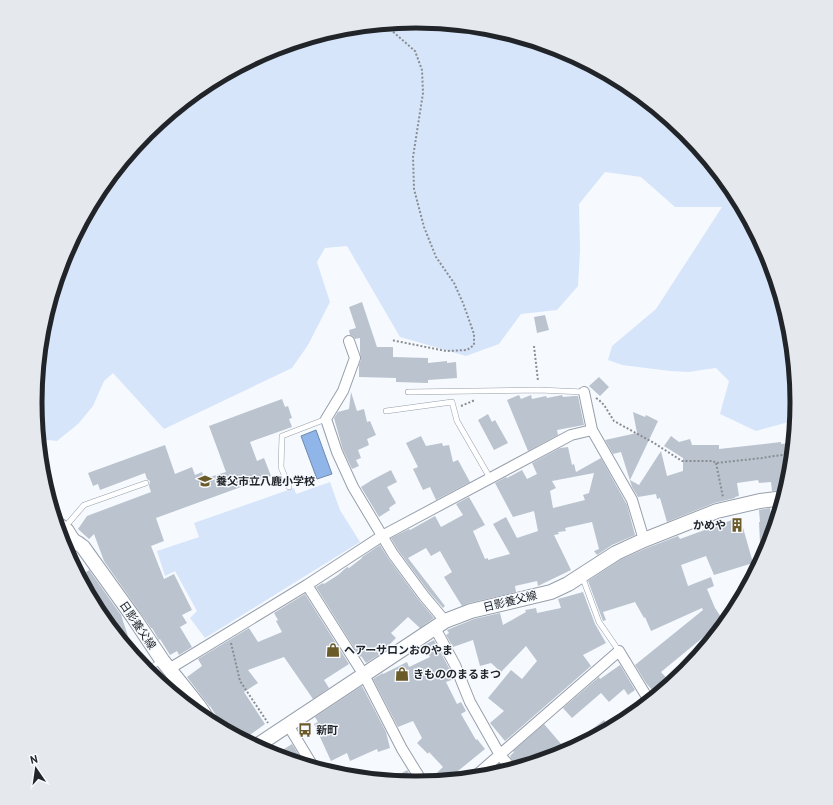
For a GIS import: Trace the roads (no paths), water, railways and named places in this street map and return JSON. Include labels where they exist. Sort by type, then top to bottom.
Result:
[{"type":"main road","name":"日影養父線","points":[[261,743],[440,624],[471,611],[551,592],[568,584],[616,553],[717,510],[760,500],[778,498]]},
{"type":"main road","name":"日影養父線","points":[[68,538],[75,540],[90,556],[166,665],[200,708]]},
{"type":"street","points":[[349,341],[355,358],[342,391],[326,419],[336,452],[353,487],[382,536],[393,554],[424,596],[440,624],[470,702],[500,755],[509,765]]},
{"type":"street","points":[[584,392],[592,430],[632,500],[644,540]]},
{"type":"street","points":[[166,665],[228,632],[307,585],[382,536],[571,435],[592,430]]},
{"type":"street","points":[[307,585],[364,675],[402,749],[419,777]]},
{"type":"street","points":[[481,771],[619,651],[647,697]]},
{"type":"street","points":[[288,725],[310,761]]},
{"type":"lane","points":[[408,392],[540,390],[584,392]]},
{"type":"lane","points":[[386,411],[452,402],[457,421],[490,478]]},
{"type":"lane","points":[[289,487],[281,467],[282,436],[326,419]]},
{"type":"lane","points":[[65,530],[84,505],[146,483]]},
{"type":"lane","points":[[582,574],[599,622],[619,651]]},
{"type":"lane","points":[[153,668],[166,665]]},
{"type":"water","points":[[316,430],[332,474],[317,479],[301,436]]},
{"type":"place","name":"養父市立八鹿小学校","points":[[205,481]]},
{"type":"place","name":"かめや","points":[[737,525]]},
{"type":"place","name":"ヘアーサロンおのやま","points":[[333,650]]},
{"type":"place","name":"きもののまるまつ","points":[[402,674]]},
{"type":"place","name":"新町","points":[[305,730]]}]
